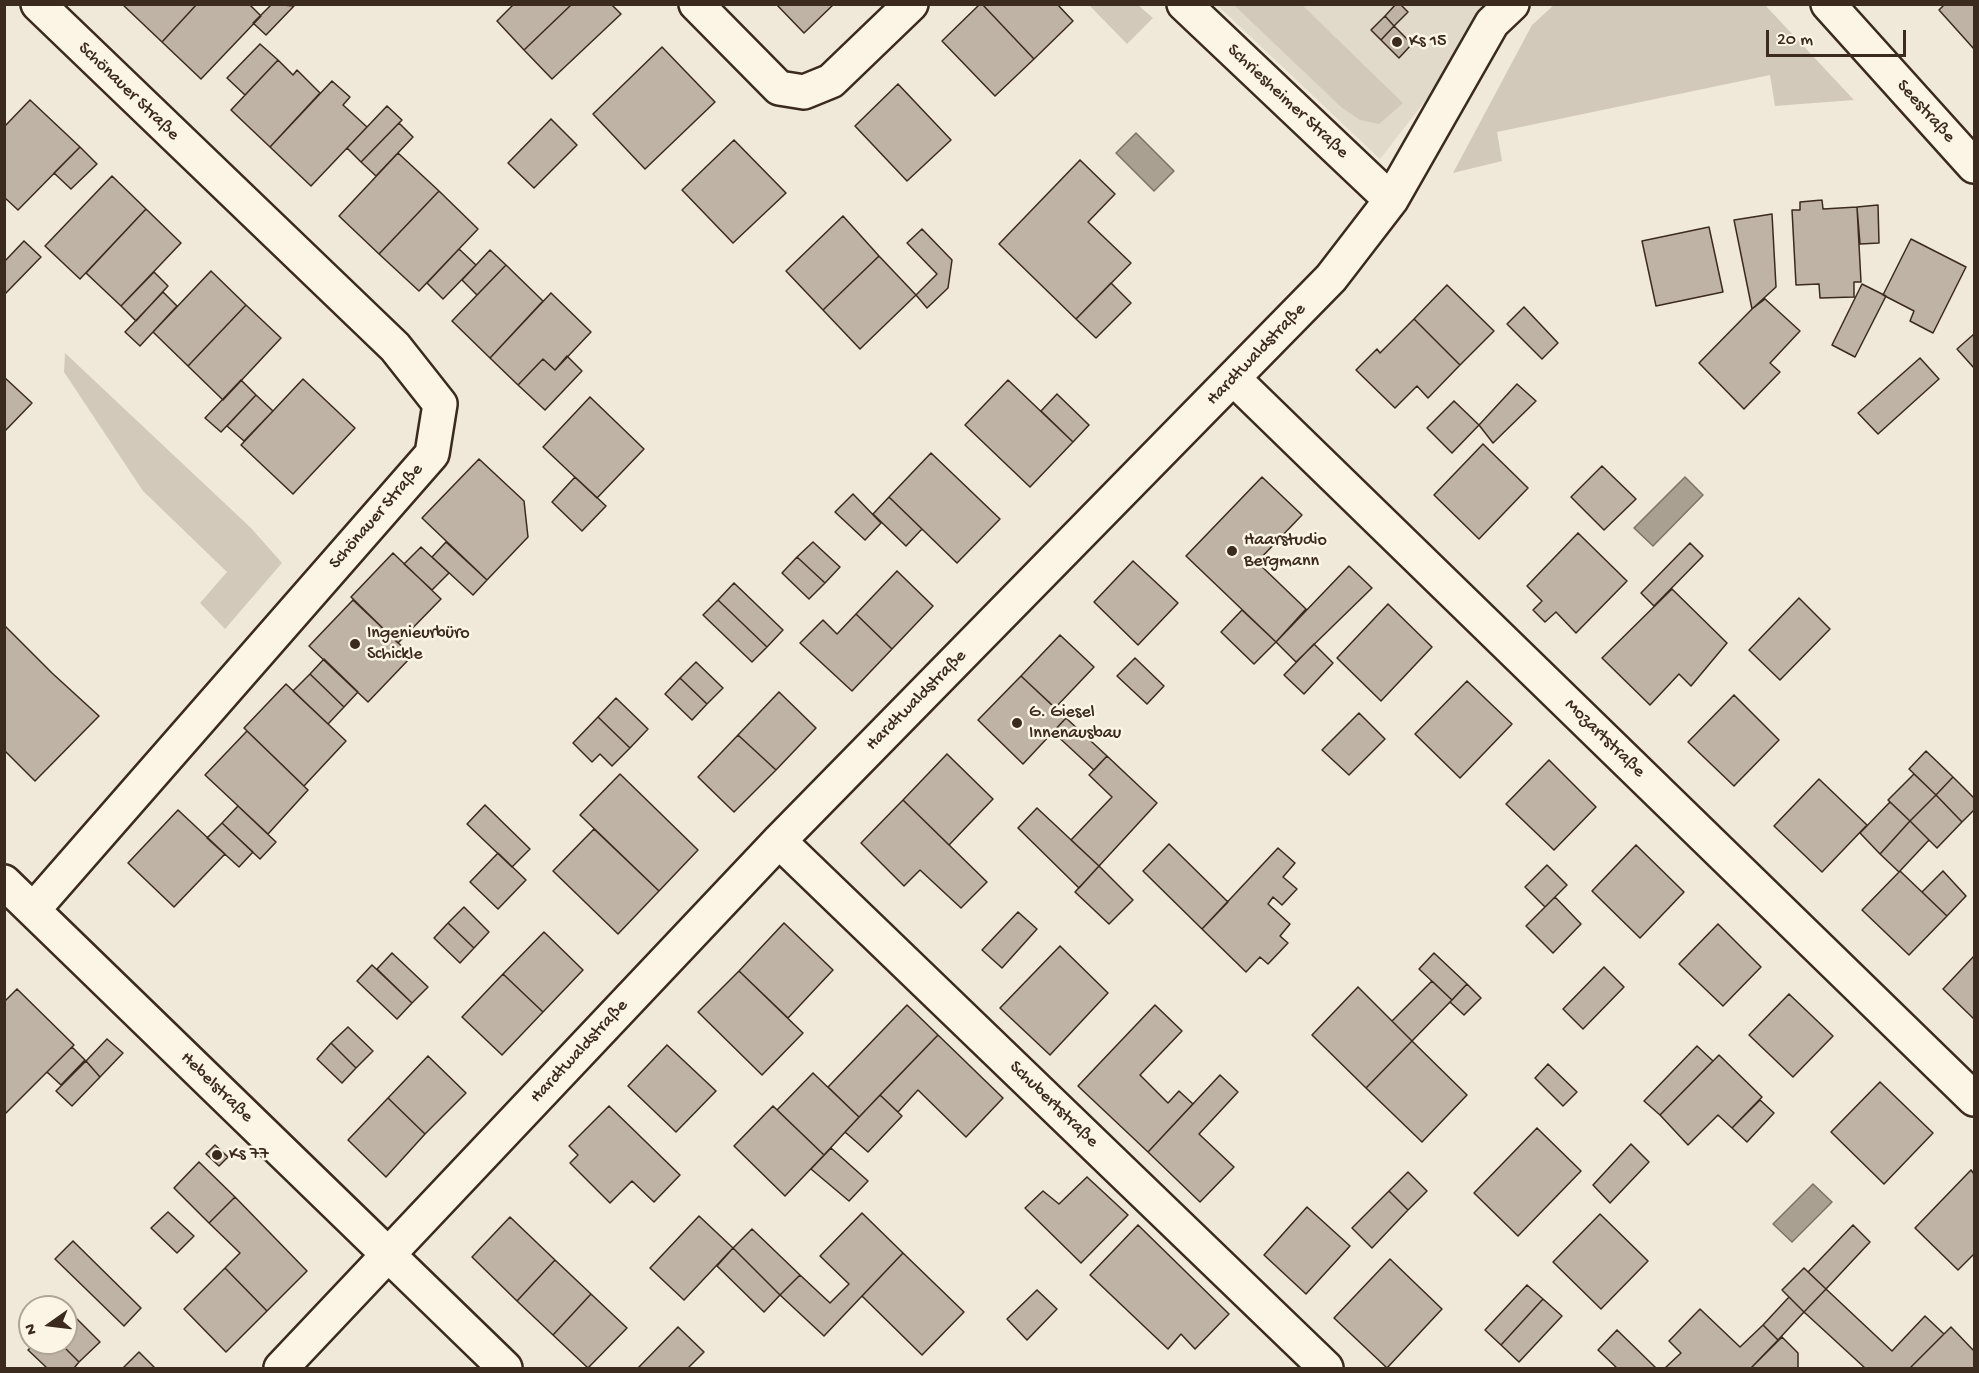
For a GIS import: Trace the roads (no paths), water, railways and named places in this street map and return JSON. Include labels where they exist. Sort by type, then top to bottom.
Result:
[{"type":"street","name":"Schönauer Straße","points":[[33,910],[432,453],[440,404],[395,347],[38,4]]},
{"type":"street","points":[[696,4],[779,88],[804,92],[831,81],[911,4]]},
{"type":"street","name":"Schriesheimer Straße","points":[[1184,4],[1391,200]]},
{"type":"street","name":"Hardtwaldstraße","points":[[281,1368],[779,841],[1234,380],[1331,278],[1391,200],[1492,23],[1512,4]]},
{"type":"street","name":"Seestraße","points":[[1828,4],[1974,166]]},
{"type":"street","name":"Mozartstraße","points":[[1234,380],[1974,1099]]},
{"type":"street","name":"Schubertstraße","points":[[779,841],[1326,1368]]},
{"type":"street","name":"Hebelstraße","points":[[4,882],[505,1368]]},
{"type":"place","name":"Ks 15","points":[[1397,42]]},
{"type":"place","name":"Haarstudio Bergmann","points":[[1232,551]]},
{"type":"place","name":"Ingenieurbüro Schickle","points":[[355,644]]},
{"type":"place","name":"G. Giesel Innenausbau","points":[[1017,723]]},
{"type":"place","name":"Ks 77","points":[[217,1155]]}]
